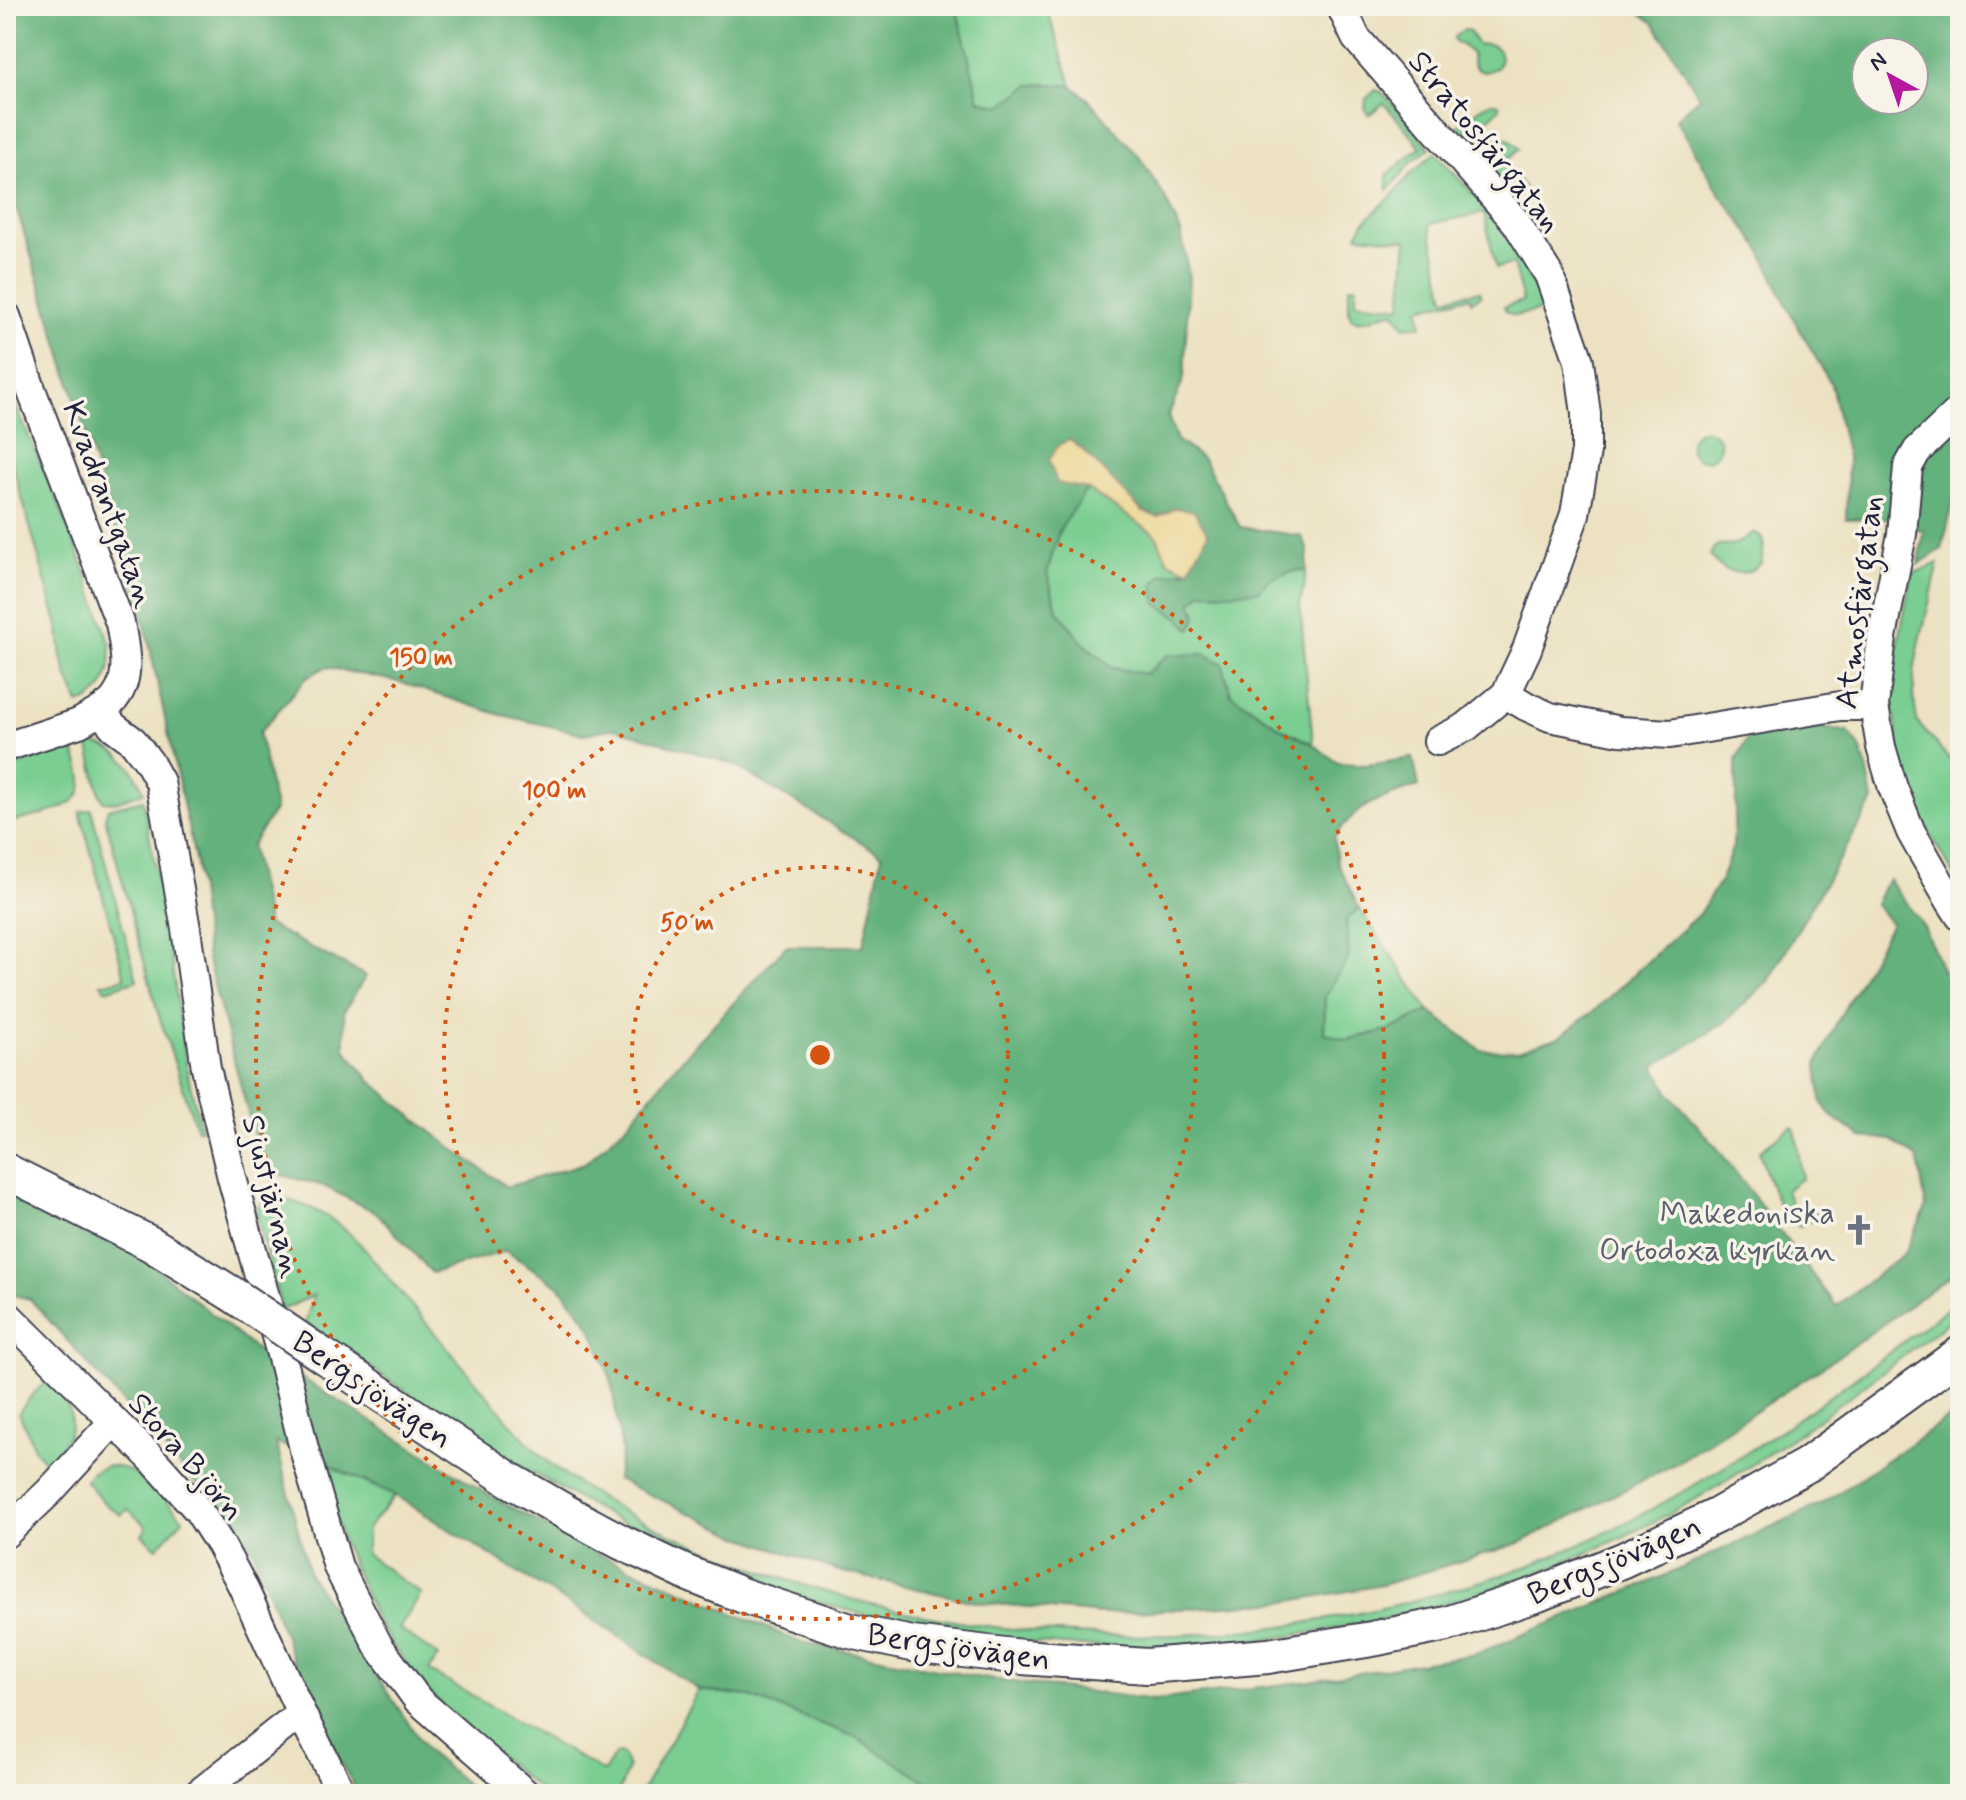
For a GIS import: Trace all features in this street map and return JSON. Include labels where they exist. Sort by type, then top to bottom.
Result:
[{"type":"street","name":"Stratosfärgatan","points":[[1341,6],[1356,38],[1516,222],[1549,275],[1579,361],[1586,414],[1586,451],[1575,514],[1527,649],[1506,694],[1466,727],[1438,741]]},
{"type":"street","name":"Kvadrantgatan","points":[[6,316],[120,623],[126,654],[125,673],[116,697],[100,711]]},
{"type":"street","name":"Atmosfärgatan","points":[[1957,904],[1911,832],[1893,788],[1881,747],[1874,706],[1882,637],[1902,534],[1908,467],[1917,451],[1960,410]]},
{"type":"street","points":[[1506,694],[1550,717],[1620,731],[1670,734],[1840,706],[1874,706]]},
{"type":"street","points":[[6,747],[79,723],[100,711]]},
{"type":"street","name":"Sjustjärnan","points":[[100,711],[114,727],[133,741],[160,782],[206,1068],[232,1178],[338,1567],[378,1645],[418,1700],[526,1794]]},
{"type":"street","name":"Bergsjövägen","points":[[6,1171],[151,1244],[232,1294],[497,1472],[621,1542],[744,1596],[850,1631],[912,1644],[1022,1657],[1147,1666],[1268,1656],[1447,1624],[1538,1594],[1623,1560],[1690,1528],[1794,1472],[1960,1354]]},
{"type":"street","name":"Stora Björn","points":[[6,1314],[153,1460],[202,1516],[242,1585],[342,1794]]},
{"type":"street","points":[[6,1533],[49,1492],[114,1421]]},
{"type":"street","points":[[198,1794],[301,1713]]},
{"type":"green space","points":[[6,6],[956,6],[979,100],[1001,106],[1030,85],[1072,86],[1087,98],[1139,156],[1164,196],[1181,232],[1189,277],[1184,379],[1168,416],[1177,440],[1204,460],[1240,527],[1301,536],[1308,551],[1306,571],[1297,570],[1268,580],[1258,591],[1202,592],[1192,602],[1197,615],[1191,630],[1181,619],[1157,604],[1153,585],[1162,575],[1189,570],[1208,534],[1176,508],[1158,517],[1143,512],[1069,439],[1049,460],[1057,482],[1087,489],[1059,531],[1047,573],[1057,609],[1083,643],[1113,668],[1146,674],[1168,655],[1205,654],[1222,663],[1231,694],[1282,729],[1313,744],[1338,763],[1367,765],[1413,758],[1419,786],[1381,798],[1361,809],[1334,838],[1337,862],[1359,908],[1346,920],[1349,957],[1325,996],[1324,1033],[1347,1040],[1392,1029],[1429,1011],[1481,1050],[1518,1051],[1559,1037],[1595,1010],[1699,914],[1721,879],[1733,846],[1736,760],[1748,737],[1798,727],[1848,732],[1860,747],[1873,801],[1768,981],[1724,1023],[1655,1066],[1668,1092],[1718,1149],[1836,1306],[1905,1253],[1926,1208],[1918,1159],[1892,1140],[1861,1137],[1829,1114],[1821,1100],[1817,1064],[1891,924],[1875,904],[1889,880],[1924,927],[1955,1000],[1960,1005],[1960,1269],[1830,1362],[1677,1463],[1520,1543],[1382,1585],[1285,1602],[1103,1614],[975,1602],[839,1571],[741,1537],[616,1479],[622,1452],[611,1379],[590,1325],[559,1286],[506,1251],[432,1273],[377,1213],[324,1186],[263,1170],[207,958],[196,864],[146,629],[6,174]],"holes":[[[326,667],[399,682],[498,714],[584,734],[615,728],[733,764],[882,855],[863,946],[786,946],[672,1070],[629,1123],[585,1163],[507,1187],[408,1113],[370,1080],[345,1049],[344,1011],[366,976],[268,925],[251,846],[275,809],[259,733],[308,676]]]},
{"type":"green space","points":[[956,6],[1046,6],[1072,86],[1034,86],[1001,106],[979,100]]},
{"type":"green space","points":[[1631,6],[1960,6],[1960,219],[1957,228],[1960,229],[1960,380],[1946,400],[1960,407],[1960,497],[1955,496],[1942,549],[1919,564],[1923,531],[1888,518],[1846,519],[1848,462],[1831,384],[1793,318],[1759,247],[1721,195],[1676,119],[1700,97],[1654,23]]},
{"type":"green space","points":[[1464,30],[1469,31],[1478,45],[1487,44],[1496,48],[1501,59],[1497,68],[1485,72],[1476,68],[1472,54],[1454,39]]},
{"type":"green space","points":[[1376,90],[1383,93],[1430,148],[1413,161],[1388,190],[1387,175],[1421,147],[1384,103],[1369,115],[1365,108],[1366,99]]},
{"type":"green space","points":[[1491,102],[1499,104],[1500,108],[1474,130],[1457,136],[1456,128]]},
{"type":"green space","points":[[1494,136],[1511,141],[1519,149],[1505,162],[1524,187],[1510,198],[1479,160],[1484,145]]},
{"type":"green space","points":[[1435,153],[1487,209],[1508,239],[1540,297],[1544,306],[1542,310],[1514,316],[1505,311],[1504,307],[1523,301],[1513,264],[1496,268],[1484,213],[1429,224],[1445,298],[1480,291],[1481,296],[1471,301],[1470,297],[1419,308],[1422,325],[1404,327],[1395,312],[1365,320],[1352,319],[1349,314],[1349,286],[1356,286],[1356,302],[1401,307],[1407,240],[1357,235],[1364,222]]},
{"type":"green space","points":[[6,384],[57,500],[110,643],[106,680],[96,695],[79,704],[62,657],[59,630],[6,441]]},
{"type":"green space","points":[[1705,430],[1711,431],[1719,439],[1719,451],[1711,459],[1705,460],[1699,459],[1691,451],[1690,445],[1691,439],[1699,431]]},
{"type":"green space","points":[[1087,489],[1156,535],[1168,561],[1189,570],[1162,575],[1158,604],[1190,629],[1197,615],[1192,602],[1202,591],[1227,593],[1297,570],[1306,571],[1300,605],[1313,744],[1282,729],[1231,694],[1222,663],[1168,655],[1146,674],[1113,668],[1083,643],[1057,609],[1047,573],[1059,531]]},
{"type":"green space","points":[[1754,532],[1764,545],[1761,563],[1755,568],[1741,573],[1727,570],[1710,555],[1718,545],[1738,543]]},
{"type":"green space","points":[[1939,563],[1914,672],[1914,700],[1917,722],[1960,771],[1959,878],[1955,877],[1917,812],[1902,768],[1892,699],[1895,659],[1912,574]]},
{"type":"green space","points":[[88,743],[108,748],[124,759],[144,792],[115,802],[104,801]]},
{"type":"green space","points":[[72,746],[82,779],[77,797],[60,808],[6,823],[6,769]]},
{"type":"green space","points":[[143,800],[188,1075],[201,1129],[197,1130],[158,1013],[105,817],[108,809]]},
{"type":"green space","points":[[91,809],[137,980],[106,990],[101,984],[125,978],[80,812]]},
{"type":"green space","points":[[1359,908],[1429,1011],[1392,1029],[1346,1040],[1324,1033],[1325,996],[1349,957],[1346,920]]},
{"type":"green space","points":[[1791,1127],[1796,1134],[1802,1178],[1786,1190],[1796,1209],[1808,1206],[1817,1217],[1800,1226],[1792,1222],[1780,1205],[1759,1151]]},
{"type":"green space","points":[[6,1188],[118,1237],[251,1346],[494,1498],[600,1555],[797,1641],[981,1678],[1155,1700],[1310,1681],[1476,1654],[1662,1577],[1825,1502],[1960,1410],[1960,1794],[945,1794],[856,1737],[748,1696],[699,1690],[574,1607],[391,1493],[276,1442],[309,1574],[427,1751],[478,1794],[359,1794],[315,1719],[251,1545],[30,1299],[6,1293]]},
{"type":"green space","points":[[273,1197],[313,1209],[351,1235],[536,1450],[557,1470],[628,1514],[733,1560],[818,1589],[904,1612],[992,1627],[1080,1634],[1169,1635],[1258,1629],[1346,1615],[1434,1595],[1524,1567],[1609,1531],[1714,1473],[1814,1407],[1960,1299],[1960,1313],[1814,1422],[1738,1473],[1659,1519],[1542,1571],[1422,1610],[1298,1635],[1172,1646],[1046,1644],[921,1627],[799,1596],[679,1550],[581,1501],[441,1415],[305,1323],[314,1295],[284,1309],[281,1307],[255,1211],[265,1198]]},
{"type":"green space","points":[[46,1382],[62,1396],[71,1416],[68,1435],[48,1465],[36,1452],[19,1413]]},
{"type":"green space","points":[[321,1462],[395,1496],[367,1529],[366,1554],[421,1594],[399,1629],[438,1656],[429,1671],[604,1772],[615,1754],[623,1755],[628,1768],[618,1794],[544,1794],[423,1687],[377,1622],[342,1540]]},
{"type":"green space","points":[[107,1466],[119,1467],[141,1476],[183,1519],[157,1548],[142,1535],[147,1527],[128,1509],[121,1515],[105,1504],[85,1480],[92,1472]]},
{"type":"green space","points":[[699,1690],[748,1696],[856,1737],[945,1794],[640,1794]]},
{"type":"sand","points":[[1069,439],[1143,512],[1158,517],[1176,508],[1194,511],[1208,534],[1189,570],[1168,561],[1156,535],[1087,489],[1057,483],[1049,460],[1058,446]]},
{"type":"place","name":"Makedoniska Ortodoxa kyrkan","points":[[1859,1230]]}]
